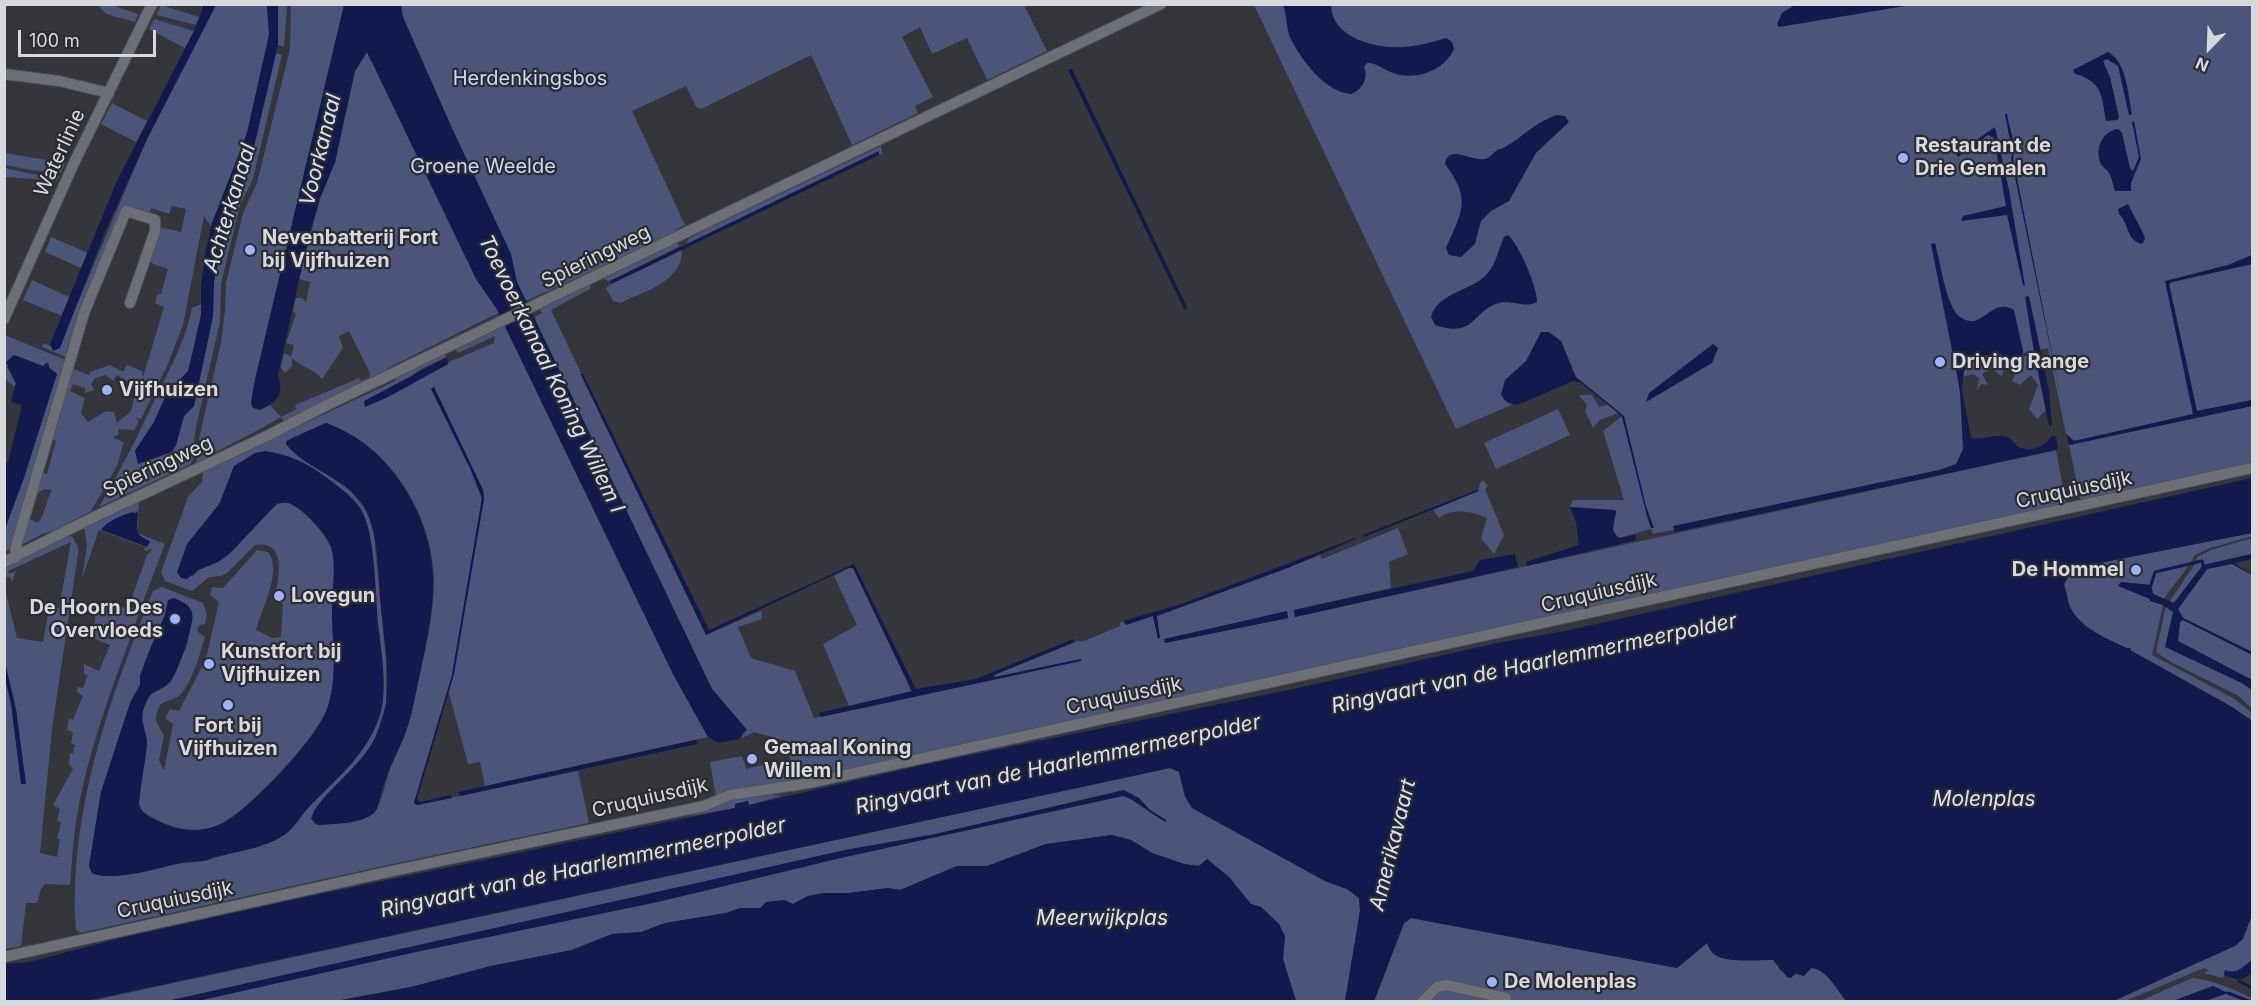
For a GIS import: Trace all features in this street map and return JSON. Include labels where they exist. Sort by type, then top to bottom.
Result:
[{"type":"street","name":"Waterlinie","points":[[4,319],[71,170],[152,4]]},
{"type":"street","name":"Spieringweg","points":[[10,560],[102,513],[1161,4]]},
{"type":"street","points":[[4,74],[59,81],[109,93]]},
{"type":"street","name":"Spieringweg","points":[[10,560],[84,313],[126,211],[155,220],[155,231],[130,303]]},
{"type":"street","name":"Cruquiusdijk","points":[[4,957],[397,870],[704,806],[738,793],[780,789],[809,783],[2253,468]]},
{"type":"street","points":[[1422,1002],[1437,987],[1446,985],[1506,998]]},
{"type":"green space","points":[[98,5],[111,5],[138,14],[135,22],[106,14]]},
{"type":"green space","points":[[161,5],[199,17],[196,25],[156,15]]},
{"type":"green space","points":[[216,5],[267,5],[269,35],[247,133],[211,226],[204,216],[183,325],[167,366],[141,419],[136,418],[139,422],[134,430],[118,429],[119,434],[113,438],[124,442],[117,466],[91,511],[56,530],[5,551],[5,529],[57,374],[49,367],[49,363],[44,367],[17,356],[7,367],[16,384],[14,386],[5,379],[5,335],[68,361],[66,366],[89,375],[90,372],[110,365],[123,372],[127,365],[142,371],[143,377],[164,307],[155,303],[157,295],[161,294],[168,269],[151,263],[149,260],[159,227],[181,232],[186,209],[172,206],[169,214],[151,208],[149,214],[126,207],[67,348],[66,357],[42,347],[44,343],[53,350],[79,300],[147,139]],"holes":[[[106,375],[113,381],[117,375],[136,389],[131,411],[117,423],[114,412],[106,411],[88,422],[81,413],[85,398],[70,391],[73,384],[85,388],[85,393],[94,390],[91,384],[95,378]],[[47,437],[56,441],[47,474],[37,470]],[[44,489],[52,490],[38,523],[30,519],[38,493]]]},
{"type":"green space","points":[[278,5],[287,5],[284,47],[278,45]]},
{"type":"green space","points":[[291,5],[344,5],[252,395],[260,410],[270,405],[281,417],[196,463],[201,444],[199,439],[221,342],[226,283],[243,213],[257,183],[290,49]]},
{"type":"green space","name":"Groene Weelde","points":[[392,5],[1024,5],[1047,51],[987,80],[967,38],[932,54],[920,27],[902,37],[933,97],[915,106],[918,113],[852,145],[811,55],[701,109],[696,107],[686,86],[632,111],[685,225],[675,230],[676,233],[490,317],[388,368],[386,373],[284,421],[281,417],[297,409],[294,406],[298,404],[359,378],[360,381],[369,378],[370,373],[349,331],[339,336],[343,348],[322,379],[292,358],[292,366],[285,373],[281,368],[284,353],[291,357],[294,345],[286,343],[296,314],[293,311],[296,298],[302,298],[306,302],[310,282],[299,279],[320,198],[335,162],[355,71],[367,52],[371,62]]},
{"type":"green space","points":[[1254,5],[2252,5],[2252,261],[2166,282],[2195,416],[2073,441],[2066,434],[2048,348],[2034,351],[2047,409],[2037,419],[2029,409],[2038,385],[2031,375],[2020,385],[2012,381],[2022,358],[2033,351],[1974,362],[1980,367],[1989,364],[2004,371],[2001,376],[1992,368],[1982,374],[1988,385],[1981,384],[1977,390],[1979,378],[1973,374],[1962,377],[1970,363],[1957,366],[1968,467],[1653,534],[1651,529],[1619,538],[1613,531],[1616,511],[1570,507],[1573,500],[1624,500],[1603,431],[1622,416],[1618,413],[1600,420],[1593,428],[1585,411],[1587,405],[1579,395],[1592,395],[1599,407],[1608,405],[1573,378],[1456,429]]},
{"type":"green space","points":[[154,19],[194,31],[185,48],[149,29]]},
{"type":"green space","points":[[275,53],[282,55],[253,179],[240,205],[221,284],[220,322],[196,427],[194,441],[197,446],[191,464],[99,507],[130,451],[173,363],[186,331],[192,308],[202,304],[188,371],[166,395],[154,422],[135,451],[176,445],[184,416],[194,406],[213,316],[214,281],[231,211],[243,187],[249,168]]},
{"type":"green space","points":[[112,103],[147,121],[136,142],[101,124]]},
{"type":"green space","points":[[881,146],[882,154],[878,152],[687,244],[688,239],[711,227]]},
{"type":"green space","points":[[5,153],[65,163],[61,173],[31,170],[5,165]]},
{"type":"green space","points":[[5,168],[32,174],[60,176],[57,181],[5,177]]},
{"type":"green space","points":[[51,237],[88,253],[81,268],[45,252]]},
{"type":"green space","points":[[677,243],[680,246],[610,281],[603,279]]},
{"type":"green space","points":[[682,250],[676,270],[661,284],[621,303],[613,301],[606,288],[611,284]]},
{"type":"green space","points":[[2252,264],[2252,400],[2197,411],[2169,283]]},
{"type":"green space","points":[[32,280],[69,297],[62,316],[23,300]]},
{"type":"green space","points":[[591,284],[590,289],[551,310],[706,635],[761,611],[762,619],[738,627],[751,658],[795,671],[814,718],[1081,659],[995,677],[994,675],[1120,626],[1123,621],[1126,624],[1153,616],[1158,638],[1160,638],[1156,616],[1320,555],[1322,559],[1398,528],[1408,554],[1389,562],[1391,588],[1294,610],[1295,617],[2056,450],[2066,503],[2064,506],[1490,633],[1358,658],[1095,719],[716,797],[710,762],[742,756],[746,769],[775,762],[793,769],[786,741],[754,732],[740,739],[747,730],[712,689],[537,324],[535,317],[542,313],[540,309]],"holes":[[[1287,611],[1288,618],[1165,643]]]},
{"type":"green space","points":[[505,325],[673,674],[708,737],[485,786],[480,762],[468,764],[449,693],[484,499],[483,490],[434,387],[431,389],[470,468],[482,498],[452,675],[415,803],[417,805],[578,771],[589,823],[80,933],[76,930],[75,886],[79,843],[95,757],[122,673],[153,591],[162,587],[203,603],[207,614],[205,624],[197,628],[198,632],[205,637],[188,684],[179,696],[161,704],[157,714],[156,721],[164,736],[159,760],[164,771],[173,724],[165,718],[170,709],[179,711],[206,659],[219,602],[210,595],[212,587],[223,588],[257,550],[268,552],[273,569],[270,590],[256,630],[272,638],[281,637],[283,604],[275,596],[279,570],[276,554],[272,548],[255,545],[227,573],[209,577],[192,591],[165,581],[161,572],[188,497],[202,482],[203,471],[395,381],[396,378],[444,354],[447,357],[419,370],[386,398],[449,362],[494,343],[495,336],[458,353],[455,349]],"holes":[[[326,423],[349,434],[369,448],[403,484],[416,506],[425,530],[434,579],[430,627],[417,686],[405,731],[380,801],[373,813],[363,819],[318,825],[313,823],[314,811],[369,750],[386,704],[386,660],[375,545],[366,510],[349,489],[299,456],[286,444],[286,441]],[[260,452],[287,456],[309,466],[346,493],[363,514],[374,561],[383,669],[382,704],[375,728],[360,754],[281,837],[256,847],[205,861],[179,863],[134,874],[112,876],[92,873],[89,866],[101,792],[130,703],[140,685],[140,675],[165,615],[168,601],[193,617],[186,648],[170,682],[150,694],[143,711],[142,722],[147,743],[139,803],[139,809],[143,812],[169,826],[191,831],[207,829],[224,822],[243,809],[285,767],[312,735],[327,709],[334,672],[333,558],[330,545],[309,518],[291,504],[277,504],[262,517],[228,555],[199,570],[192,577],[187,544],[217,509],[234,466]]]},
{"type":"green space","points":[[2252,406],[2252,465],[2084,502],[2080,498],[2069,445]]},
{"type":"green space","points":[[1558,409],[1570,435],[1496,469],[1484,443]]},
{"type":"green space","points":[[1483,480],[1488,486],[1485,489],[1504,535],[1494,554],[1481,538],[1487,518],[1456,512],[1439,518],[1433,510],[1478,491]]},
{"type":"green space","points":[[139,501],[137,533],[165,544],[141,607],[130,603],[147,555],[152,550],[144,550],[145,547],[99,530],[82,578],[87,546],[84,526]]},
{"type":"green space","points":[[2252,533],[2252,536],[2210,548],[2195,555],[2164,599],[2153,594],[2151,585],[2133,583],[2150,600],[2163,605],[2152,655],[2233,698],[2252,713],[2252,721],[2130,648],[2127,649],[2087,627],[2070,607],[2064,584],[2074,568]]},
{"type":"green space","points":[[72,536],[78,547],[78,554],[52,729],[40,853],[57,857],[60,839],[57,839],[61,822],[57,821],[60,809],[53,805],[73,769],[69,764],[70,753],[73,754],[75,745],[71,743],[73,732],[67,730],[69,718],[73,720],[83,696],[77,692],[77,687],[83,688],[88,675],[84,674],[84,664],[99,671],[110,645],[93,638],[97,602],[128,608],[129,606],[140,611],[104,712],[82,790],[70,885],[45,884],[37,903],[26,903],[21,946],[5,949],[4,585],[17,638],[43,642],[49,608],[59,608],[71,542],[8,571],[9,574],[16,571],[12,582],[10,577],[7,578],[5,567],[57,539]]},
{"type":"green space","points":[[2252,538],[2252,554],[2203,565],[2174,603],[2169,602],[2195,564],[2207,561],[2196,560],[2197,557],[2211,550]]},
{"type":"green space","points":[[2232,564],[2252,575],[2252,652],[2183,618],[2178,609],[2207,569]]},
{"type":"green space","points":[[853,568],[912,692],[849,706],[823,644],[857,625],[834,576]]},
{"type":"green space","points":[[2166,606],[2174,612],[2166,647],[2221,671],[2252,690],[2252,708],[2237,695],[2156,652]]},
{"type":"green space","points":[[2183,620],[2252,654],[2252,680],[2178,641],[2180,622]]},
{"type":"green space","points":[[1170,768],[1179,772],[1185,797],[1192,808],[1325,881],[1347,889],[1359,898],[1360,911],[1345,1001],[1296,1001],[1283,959],[1285,936],[1261,907],[1251,904],[1229,877],[1207,859],[1199,866],[1184,864],[1152,853],[1131,840],[1112,835],[1046,844],[987,866],[957,866],[900,890],[888,888],[849,893],[824,893],[808,896],[793,904],[784,900],[760,908],[740,908],[726,913],[665,923],[641,932],[612,934],[572,950],[491,966],[411,987],[336,1001],[86,1002]]},
{"type":"green space","points":[[781,796],[749,805],[748,801],[735,804],[735,808],[690,816],[741,797]]},
{"type":"green space","points":[[2252,908],[2252,960],[2243,968],[2233,972],[2225,970],[2223,978],[2204,973],[2209,970],[2204,968],[2125,1001],[2113,1002],[2213,956]]},
{"type":"green space","points":[[1411,918],[1677,968],[1707,943],[1712,953],[1737,960],[1773,960],[1780,971],[1804,976],[1811,968],[1816,969],[1831,981],[1846,1001],[1374,1002],[1404,923]]},
{"type":"green space","points":[[2192,978],[2223,985],[2252,998],[2252,1001],[2205,1001],[2227,993],[2213,986],[2173,1001],[2138,1002]]},
{"type":"water","points":[[1796,4],[1911,5],[1779,27],[1777,24],[1782,13]]},
{"type":"water","points":[[204,5],[216,5],[147,139],[105,232],[60,348],[53,351],[50,344],[116,183],[194,31]]},
{"type":"water","name":"Achterkanaal","points":[[267,5],[278,5],[278,45],[249,168],[243,187],[231,211],[214,281],[213,316],[194,406],[184,416],[172,452],[138,464],[135,451],[154,422],[166,395],[188,371],[201,315],[201,286],[211,226],[247,133],[269,35]]},
{"type":"water","points":[[344,5],[401,5],[403,17],[452,128],[511,254],[517,282],[712,689],[747,730],[740,739],[718,743],[708,737],[673,674],[496,308],[476,279],[367,52],[355,71],[335,162],[320,198],[307,244],[278,375],[280,392],[278,397],[266,407],[260,410],[253,408],[251,403],[255,379]]},
{"type":"water","points":[[1283,5],[1331,5],[1333,17],[1339,26],[1347,34],[1369,44],[1404,47],[1446,38],[1452,42],[1454,49],[1443,63],[1419,75],[1402,75],[1367,63],[1364,67],[1365,79],[1361,87],[1351,94],[1341,92],[1323,81],[1307,65],[1290,37]]},
{"type":"water","points":[[2108,52],[2119,63],[2123,71],[2132,114],[2129,115],[2118,66],[2107,59],[2103,61],[2110,77],[2119,117],[2117,120],[2106,121],[2103,103],[2096,85],[2074,73],[2073,70]]},
{"type":"water","points":[[1072,69],[1187,310],[1184,309],[1068,70]]},
{"type":"water","points":[[2005,114],[2007,114],[2014,148],[2009,136]]},
{"type":"water","points":[[1557,115],[1565,116],[1569,122],[1536,153],[1509,201],[1491,211],[1481,221],[1475,244],[1461,257],[1449,255],[1446,248],[1462,206],[1459,187],[1445,164],[1447,158],[1456,154],[1480,159],[1490,157],[1536,125]]},
{"type":"water","points":[[2134,121],[2141,159],[2131,183],[2131,191],[2115,191],[2110,175],[2100,162],[2100,145],[2104,136],[2118,129],[2122,133],[2130,168],[2133,171],[2139,157],[2132,122]]},
{"type":"water","points":[[1995,127],[2009,190],[2025,286],[2007,215],[1961,221],[1963,216],[2006,206],[1994,138],[1988,135],[1958,157],[1956,154]]},
{"type":"water","points":[[2014,148],[2013,158],[2061,399],[2011,158]]},
{"type":"water","points":[[879,151],[879,155],[611,284],[610,281]]},
{"type":"water","points":[[2128,204],[2144,235],[2145,239],[2142,244],[2133,239],[2119,214],[2118,209]]},
{"type":"water","points":[[1508,235],[1527,267],[1537,302],[1528,305],[1499,303],[1483,311],[1466,326],[1458,328],[1435,325],[1431,317],[1434,309],[1447,297],[1472,285],[1486,275],[1495,262],[1504,237]]},
{"type":"water","points":[[1935,243],[1947,294],[1955,312],[1968,321],[1975,321],[1999,307],[2014,310],[2023,351],[2021,361],[2017,363],[1996,353],[1969,364],[1964,371],[1962,390],[1971,438],[2004,436],[2023,449],[2033,449],[2042,446],[2051,436],[2056,436],[2058,447],[2056,450],[1675,532],[1673,526],[1939,470],[1956,464],[1963,449],[1960,391],[1931,244]]},
{"type":"water","points":[[2252,255],[2252,264],[2171,282],[2169,285],[2197,411],[2252,400],[2252,406],[2069,445],[2066,434],[2074,441],[2193,414],[2165,281],[2228,265]]},
{"type":"water","points":[[2029,296],[2049,391],[2052,425],[2049,426],[2025,297]]},
{"type":"water","points":[[1541,332],[1549,332],[1561,341],[1576,377],[1624,416],[1646,506],[1654,528],[1651,528],[1647,516],[1622,417],[1618,413],[1579,382],[1573,381],[1520,404],[1511,404],[1502,397],[1505,380],[1526,361]]},
{"type":"water","points":[[1713,344],[1718,348],[1712,363],[1646,402],[1649,393]]},
{"type":"water","points":[[14,355],[43,366],[47,362],[49,368],[57,374],[5,529],[5,463],[8,462],[22,405],[11,402],[16,383],[6,362]]},
{"type":"water","points":[[447,357],[448,364],[365,407],[364,401]]},
{"type":"water","points":[[580,373],[583,374],[709,630],[854,564],[916,689],[976,679],[1073,639],[1075,642],[994,675],[995,677],[1081,659],[1081,661],[821,717],[819,713],[912,691],[853,568],[848,568],[706,635]]},
{"type":"water","points":[[434,387],[483,490],[484,499],[454,674],[417,799],[420,802],[451,795],[452,798],[417,805],[414,803],[415,799],[452,675],[482,498],[470,468],[431,389]]},
{"type":"water","points":[[326,423],[350,434],[371,449],[389,467],[405,489],[426,534],[431,555],[433,598],[411,717],[391,765],[377,809],[358,821],[318,825],[311,819],[314,811],[362,758],[375,738],[382,721],[387,691],[377,553],[372,525],[361,502],[353,493],[302,460],[286,444],[288,440]]},
{"type":"water","points":[[265,451],[290,457],[320,473],[353,500],[365,519],[374,564],[384,682],[380,715],[359,754],[291,829],[281,837],[256,847],[205,861],[179,863],[133,874],[110,876],[92,873],[89,866],[101,792],[130,703],[140,685],[140,676],[165,615],[168,600],[174,598],[184,603],[191,609],[192,618],[185,648],[173,677],[166,686],[148,698],[143,711],[142,719],[147,743],[139,803],[140,808],[147,815],[187,830],[205,829],[223,823],[267,788],[312,735],[328,706],[334,670],[332,610],[334,562],[329,542],[308,516],[291,504],[277,504],[228,555],[198,570],[187,579],[181,578],[177,572],[187,544],[220,503],[234,466],[255,453]]},
{"type":"water","name":"Molenplas","points":[[2252,478],[2252,533],[2074,568],[2064,584],[2070,607],[2087,627],[2131,648],[2130,650],[2232,707],[2252,721],[2252,915],[2243,939],[2235,946],[2113,1001],[1846,1001],[1831,981],[1816,969],[1811,968],[1804,976],[1796,973],[1791,978],[1787,977],[1773,960],[1720,958],[1712,953],[1707,943],[1677,968],[1411,918],[1404,923],[1374,1001],[1345,1001],[1360,911],[1359,898],[1347,889],[1325,881],[1192,808],[1185,796],[1179,772],[1170,768],[86,1001],[5,1001],[5,964],[29,962],[125,937],[306,897],[735,808],[735,804],[748,801],[749,805],[927,764],[1298,688],[1497,643],[1565,631]]},
{"type":"water","points":[[1479,491],[1364,537],[1363,535]]},
{"type":"water","points":[[1570,507],[1615,510],[1614,533],[1619,538],[1635,535],[1636,540],[1527,566],[1526,562],[1579,545],[1576,522]]},
{"type":"water","points":[[136,511],[138,513],[138,533],[150,541],[147,547],[101,530],[115,519],[133,512],[135,514]]},
{"type":"water","points":[[1355,538],[1288,568],[1157,616],[1160,638],[1158,639],[1153,616],[1126,625],[1123,621],[1181,604]]},
{"type":"water","points":[[1515,554],[1518,567],[1295,617],[1294,610],[1473,571],[1480,560]]},
{"type":"water","points":[[2252,554],[2252,559],[2234,563],[2252,575],[2232,564],[2207,569],[2178,609],[2183,618],[2252,652],[2252,655],[2183,620],[2180,622],[2178,641],[2252,680],[2252,690],[2244,684],[2165,647],[2173,612],[2163,605],[2118,586],[2121,582],[2151,585],[2153,594],[2174,603],[2203,565]]},
{"type":"water","points":[[1287,611],[1288,618],[1165,643],[1164,639]]},
{"type":"water","points":[[4,658],[16,709],[26,784],[21,784],[11,704],[5,679]]},
{"type":"water","points":[[698,741],[697,744],[460,796],[458,792]]},
{"type":"water","points":[[1124,790],[1139,798],[1166,822],[1123,796],[841,858],[658,902],[416,952],[198,1001],[167,1001],[845,850],[935,834]]},
{"type":"water","name":"Meerwijkplas","points":[[1112,835],[1131,840],[1152,853],[1184,864],[1199,866],[1207,859],[1229,877],[1251,904],[1261,907],[1279,924],[1285,936],[1283,959],[1296,1001],[336,1001],[411,987],[491,966],[572,950],[612,934],[641,932],[665,923],[726,913],[740,908],[760,908],[766,902],[784,900],[793,904],[808,896],[824,893],[849,893],[888,888],[900,890],[957,866],[987,866],[1046,844]]},
{"type":"water","points":[[2252,960],[2252,972],[2242,979],[2224,975],[2225,970],[2236,971]]},
{"type":"water","points":[[2213,986],[2228,993],[2205,1001],[2173,1001]]},
{"type":"waterway","points":[[2151,585],[2155,572],[2202,561],[2203,565]]},
{"type":"waterway","points":[[2239,981],[2252,988]]},
{"type":"waterway","points":[[2228,993],[2251,1002]]},
{"type":"place","name":"Restaurant de Drie Gemalen","points":[[1903,158]]},
{"type":"place","name":"Nevenbatterij Fort bij Vijfhuizen","points":[[250,250]]},
{"type":"place","name":"Driving Range","points":[[1940,362]]},
{"type":"place","name":"Vijfhuizen","points":[[107,390]]},
{"type":"place","name":"De Hommel","points":[[2136,570]]},
{"type":"place","name":"Lovegun","points":[[279,596]]},
{"type":"place","name":"De Hoorn Des Overvloeds","points":[[175,619]]},
{"type":"place","name":"Kunstfort bij Vijfhuizen","points":[[209,664]]},
{"type":"place","name":"Fort bij Vijfhuizen","points":[[228,705]]},
{"type":"place","name":"Gemaal Koning Willem I","points":[[752,759]]},
{"type":"place","name":"De Molenplas","points":[[1492,982]]},
{"type":"park label","name":"Herdenkingsbos","points":[[530,79]]},
{"type":"water label","name":"Voorkanaal","points":[[321,150]]},
{"type":"water label","name":"Toevoerkanaal Koning Willem I","points":[[551,374]]},
{"type":"water label","name":"Ringvaart van de Haarlemmermeerpolder","points":[[1534,664]]},
{"type":"water label","name":"Ringvaart van de Haarlemmermeerpolder","points":[[1058,765]]},
{"type":"water label","name":"Amerikavaart","points":[[1393,845]]},
{"type":"water label","name":"Ringvaart van de Haarlemmermeerpolder","points":[[583,868]]}]
